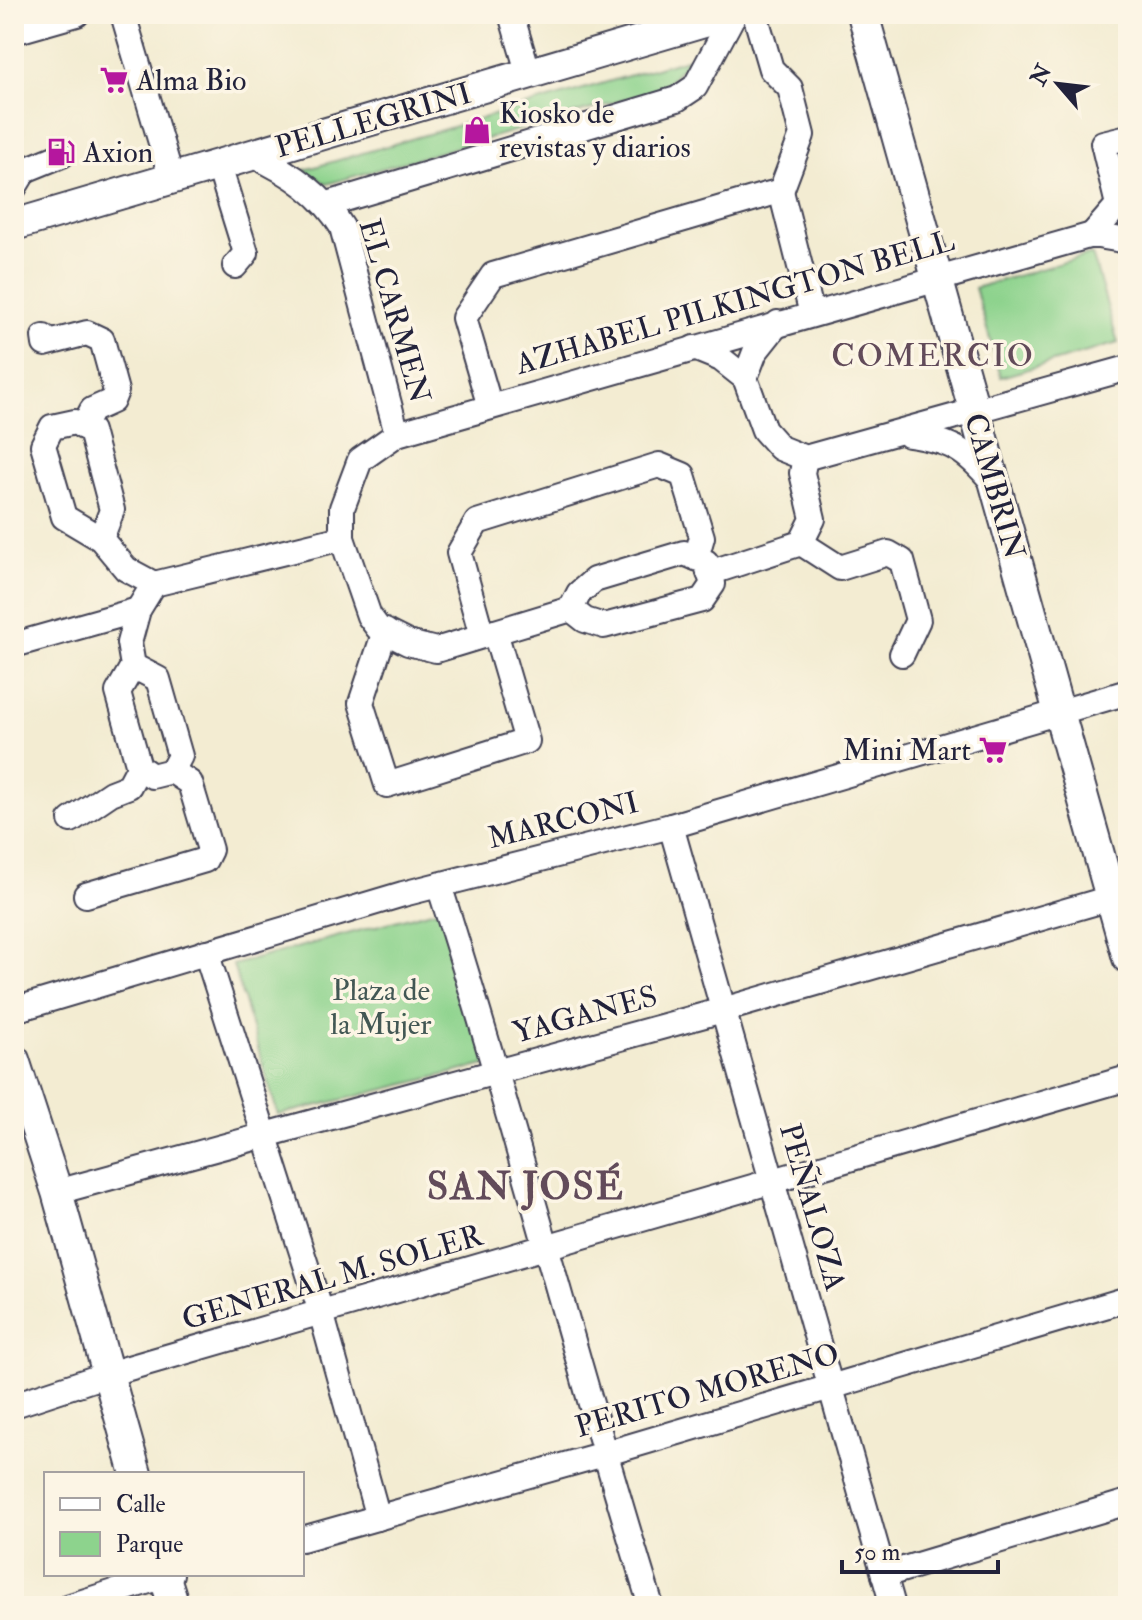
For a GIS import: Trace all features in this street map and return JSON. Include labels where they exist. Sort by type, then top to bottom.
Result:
[{"type":"street","points":[[14,32],[77,14]]},
{"type":"street","points":[[123,14],[172,180]]},
{"type":"street","points":[[511,14],[529,75]]},
{"type":"street","name":"PELLEGRINI","points":[[14,225],[733,14]]},
{"type":"street","name":"PELLEGRINI","points":[[328,204],[677,99],[695,87],[733,14]]},
{"type":"street","points":[[755,14],[771,69],[790,88],[802,135],[781,191],[812,314]]},
{"type":"street","name":"CAMBRIN","points":[[863,14],[939,276],[1057,713],[1119,895],[1128,958]]},
{"type":"street","points":[[1092,235],[1118,205],[1103,143],[1128,137]]},
{"type":"street","points":[[14,188],[25,170],[62,155]]},
{"type":"street","name":"EL CARMEN","points":[[252,155],[278,166],[328,204],[342,227],[397,434],[360,460],[342,508],[342,538],[369,616],[385,631]]},
{"type":"street","points":[[219,166],[246,253],[235,266]]},
{"type":"street","points":[[490,407],[464,318],[493,275],[781,191]]},
{"type":"street","name":"AZHABEL PILKINGTON BELL","points":[[397,434],[939,276],[1092,235],[1128,241]]},
{"type":"street","points":[[745,378],[755,352],[778,323]]},
{"type":"street","points":[[44,337],[45,344],[87,333],[102,340],[116,391],[112,401],[92,410],[83,427]]},
{"type":"street","points":[[694,348],[721,359],[745,378],[764,430],[780,448],[805,458],[1128,368]]},
{"type":"street","points":[[101,539],[112,510],[91,431],[75,422],[52,427],[43,445],[64,517],[101,539],[126,569],[154,584],[342,538]]},
{"type":"street","points":[[898,434],[943,440],[971,457],[996,486]]},
{"type":"street","points":[[801,543],[813,519],[802,473],[805,458]]},
{"type":"street","points":[[571,609],[585,620],[604,626],[702,600],[713,584],[703,566],[684,553],[594,580],[579,593],[571,609],[488,634],[436,650],[408,643],[385,631],[361,703],[387,785],[527,741],[488,634],[459,553],[477,522],[659,465],[683,475],[702,537],[703,566]]},
{"type":"street","points":[[703,566],[801,543],[840,568],[888,553],[902,561],[918,620],[902,654]]},
{"type":"street","points":[[86,895],[205,860],[210,850],[190,783],[172,771],[152,776],[139,767],[118,692],[133,666],[129,643],[138,610],[154,584]]},
{"type":"street","points":[[14,645],[138,610]]},
{"type":"street","points":[[133,666],[158,679],[180,756],[172,771]]},
{"type":"street","name":"MARCONI","points":[[14,1010],[439,885],[671,826],[1128,692]]},
{"type":"street","points":[[71,820],[111,793],[129,786],[139,767]]},
{"type":"street","name":"PEÑALOZA","points":[[671,826],[893,1606]]},
{"type":"street","points":[[439,885],[498,1070],[604,1454],[651,1606]]},
{"type":"street","name":"YAGANES","points":[[57,1192],[723,1010],[1119,895]]},
{"type":"street","points":[[206,952],[321,1312],[378,1518]]},
{"type":"street","points":[[14,1060],[57,1192],[135,1472]]},
{"type":"street","name":"GENERAL M. SOLER","points":[[14,1405],[108,1374],[1128,1078]]},
{"type":"street","name":"PERITO MORENO","points":[[304,1538],[604,1454],[1128,1299]]},
{"type":"street","points":[[884,1575],[1128,1502]]},
{"type":"street","points":[[70,1606],[164,1576]]},
{"type":"street","points":[[167,1576],[174,1606]]},
{"type":"green space","points":[[690,58],[662,89],[327,184],[304,170]]},
{"type":"green space","points":[[1092,254],[1118,343],[1001,377],[975,288]]},
{"type":"green space","name":"Plaza de la Mujer","points":[[439,909],[489,1064],[278,1115],[233,965]]},
{"type":"place","name":"Alma Bio","points":[[114,80]]},
{"type":"place","name":"Kiosko de revistas y diarios","points":[[477,130]]},
{"type":"place","name":"Axion","points":[[61,152]]},
{"type":"place","name":"Mini Mart","points":[[993,750]]},
{"type":"district","name":"COMERCIO","points":[[933,355]]},
{"type":"district","name":"SAN JOSÉ","points":[[526,1186]]}]
